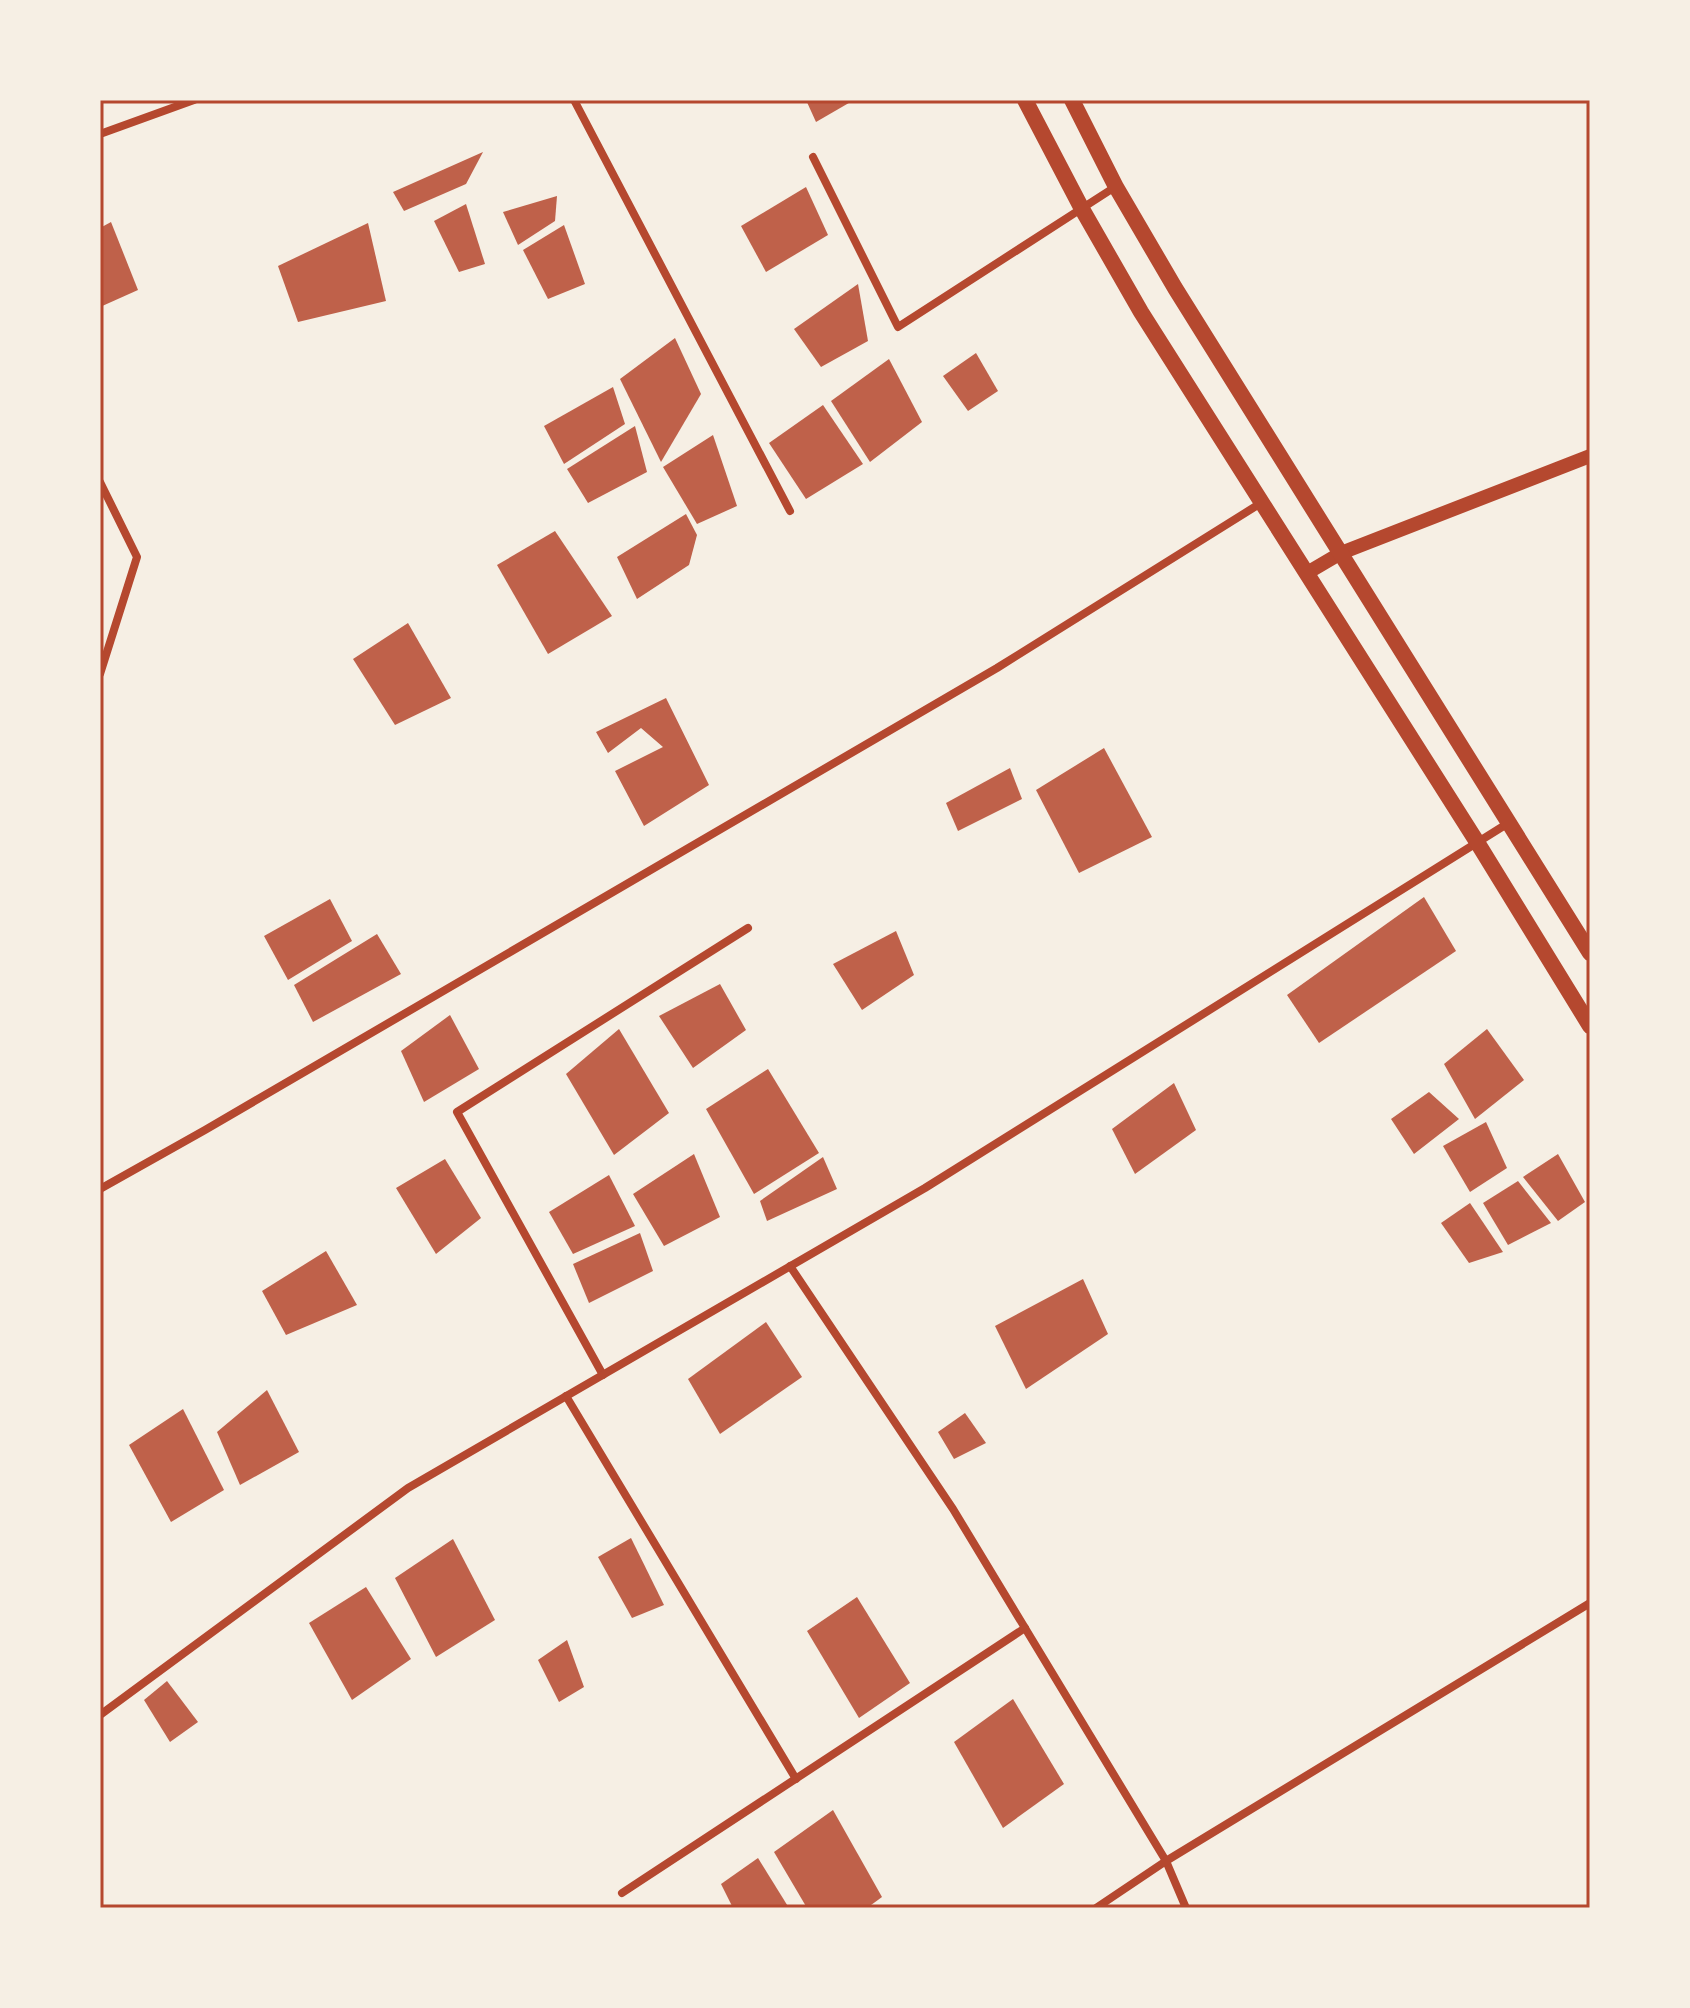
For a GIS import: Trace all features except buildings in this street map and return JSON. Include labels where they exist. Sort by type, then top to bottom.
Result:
[{"type":"main road","points":[[1025,100],[1141,312],[1590,1026]]},
{"type":"main road","points":[[1072,100],[1116,187],[1175,288],[1590,953]]},
{"type":"street","points":[[100,134],[194,100]]},
{"type":"street","points":[[574,100],[790,511]]},
{"type":"street","points":[[813,157],[898,327],[1116,187]]},
{"type":"street","points":[[1307,573],[1341,553],[1590,456]]},
{"type":"street","points":[[100,482],[137,557],[100,674]]},
{"type":"street","points":[[100,1189],[997,668],[1261,503]]},
{"type":"street","points":[[100,1715],[408,1488],[925,1188],[1510,822]]},
{"type":"street","points":[[603,1375],[457,1112],[748,928]]},
{"type":"street","points":[[790,1266],[953,1509],[1166,1861],[1186,1908]]},
{"type":"street","points":[[566,1396],[796,1779]]},
{"type":"street","points":[[1096,1908],[1166,1861],[1590,1603]]},
{"type":"street","points":[[622,1893],[1025,1628]]}]
